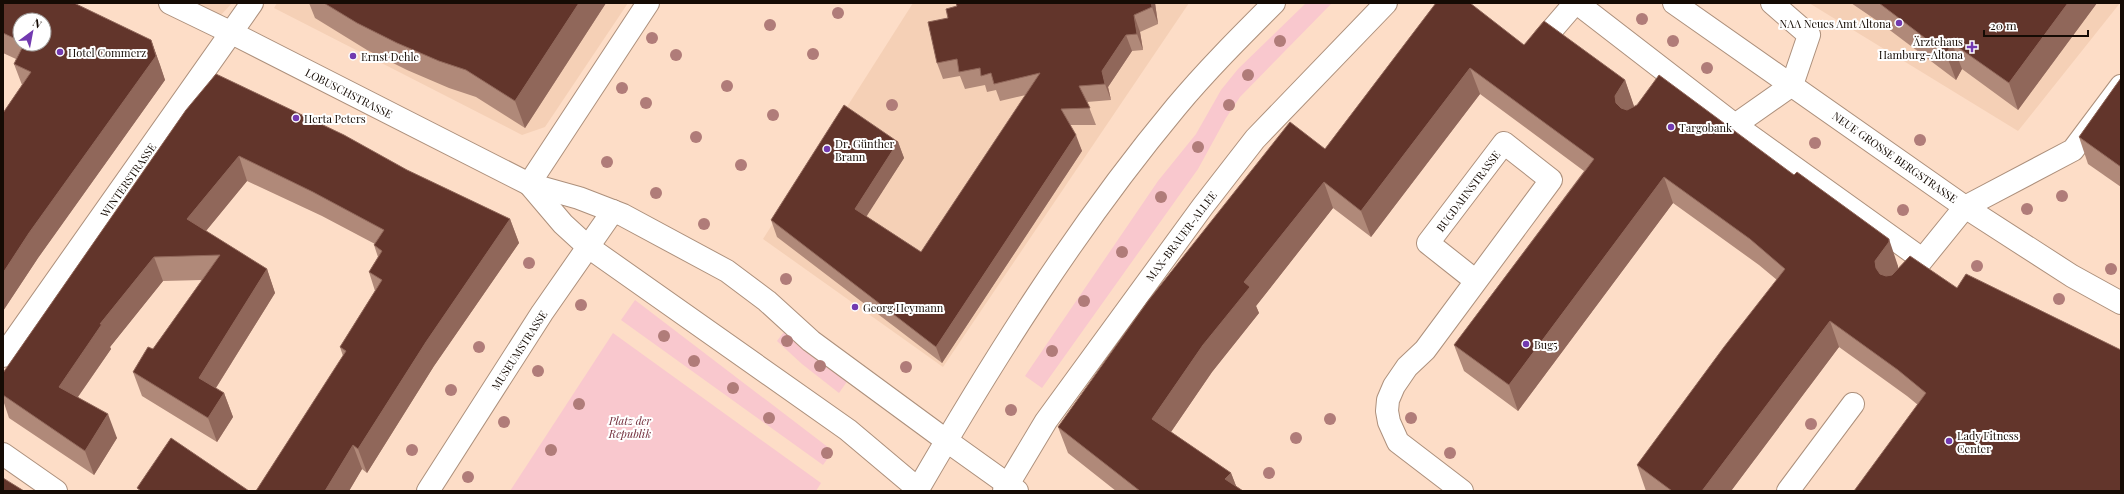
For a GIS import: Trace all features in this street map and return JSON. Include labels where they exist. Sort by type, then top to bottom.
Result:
[{"type":"street","name":"LOBUSCHSTRASSE","points":[[170,3],[232,33],[528,184]]},
{"type":"street","name":"WINTERSTRASSE","points":[[3,356],[252,3]]},
{"type":"street","points":[[528,184],[648,3]]},
{"type":"street","points":[[528,184],[563,224],[587,246],[848,430],[919,490],[1000,352],[1104,200],[1176,107],[1230,47],[1274,3]]},
{"type":"street","name":"MAX-BRAUER-ALLEE","points":[[1010,489],[1046,421],[1203,206],[1255,139],[1386,3]]},
{"type":"street","points":[[1544,39],[1576,3],[1735,125],[1922,259]]},
{"type":"street","name":"NEUE GROSSE BERGSTRASSE","points":[[1674,3],[1965,206],[2072,276],[2121,303]]},
{"type":"street","points":[[1735,125],[1792,85],[1809,35],[1772,3]]},
{"type":"street","points":[[1658,94],[1671,76]]},
{"type":"street","points":[[1898,290],[1965,206],[2073,150],[2121,86]]},
{"type":"street","name":"BUGDAHNSTRASSE","points":[[1462,491],[1398,442],[1391,427],[1387,411],[1388,400],[1394,386],[1407,367],[1425,350],[1551,180],[1504,143],[1428,243],[1476,281]]},
{"type":"street","points":[[528,184],[579,198],[612,211],[688,249],[727,271],[767,301],[811,341],[1010,489]]},
{"type":"street","name":"MUSEUMSTRASSE","points":[[428,491],[587,246],[612,211]]},
{"type":"street","points":[[1788,491],[1853,404]]},
{"type":"street","points":[[3,454],[56,491]]},
{"type":"shaded area","points":[[192,3],[232,3],[219,17]]},
{"type":"shaded area","points":[[277,3],[628,3],[545,127],[522,135],[274,8]]},
{"type":"shaded area","points":[[913,3],[1189,3],[943,367],[763,239]]},
{"type":"shaded area","points":[[1809,3],[2120,3],[2018,131]]},
{"type":"green space","points":[[1306,3],[1332,3],[1240,97],[1226,118],[1198,169],[1042,388],[1025,376],[1158,181],[1196,134],[1221,90],[1238,69]]},
{"type":"green space","points":[[635,300],[833,451],[823,465],[621,320]]},
{"type":"green space","points":[[784,332],[848,380],[839,393],[802,364],[777,341]]},
{"type":"green space","name":"Platz der Republik","points":[[613,333],[821,483],[816,491],[510,491]]},
{"type":"building","points":[[3,3],[74,3],[151,40],[156,56],[29,233],[3,273],[3,113],[31,72],[14,64],[20,52],[52,52],[52,12],[12,12],[12,37],[3,33]]},
{"type":"building","points":[[324,3],[579,3],[515,101],[466,70],[439,61],[397,43],[357,23]]},
{"type":"building","points":[[956,3],[1151,3],[1152,7],[1134,15],[1137,34],[1126,35],[1102,71],[1105,84],[1079,86],[1090,108],[1061,109],[1076,135],[936,347],[771,220],[844,105],[898,142],[855,209],[921,252],[1040,73],[994,84],[991,73],[981,76],[980,68],[959,72],[957,59],[937,63],[928,22],[948,18],[946,9],[957,6]]},
{"type":"building","points":[[1436,3],[1470,3],[1524,45],[1544,21],[1625,80],[1615,96],[1616,103],[1621,108],[1627,110],[1637,105],[1659,75],[1794,175],[1797,172],[1889,239],[1889,242],[1875,261],[1876,268],[1880,274],[1886,276],[1892,275],[1910,256],[1957,288],[1966,274],[2121,350],[2121,491],[1854,491],[1926,393],[1898,370],[1830,321],[1702,491],[1672,491],[1637,465],[1724,347],[1785,269],[1750,239],[1664,177],[1509,385],[1454,345],[1594,159],[1470,68],[1361,211],[1324,182],[1244,282],[1250,287],[1203,345],[1152,419],[1231,473],[1225,479],[1243,491],[1140,491],[1058,427],[1148,301],[1290,122],[1325,149]]},
{"type":"building","name":"Ärztehaus Hamburg-Altona","points":[[1879,3],[2068,3],[2009,83],[1952,43],[1946,54]]},
{"type":"building","points":[[216,74],[344,135],[407,170],[510,219],[426,342],[358,449],[353,445],[325,491],[256,491],[346,351],[340,347],[382,280],[369,272],[382,251],[374,245],[384,230],[313,192],[239,156],[187,219],[267,269],[199,378],[224,393],[208,418],[133,372],[148,347],[153,349],[220,255],[154,257],[100,324],[102,324],[59,387],[108,414],[85,451],[3,395],[3,373],[186,110]]},
{"type":"building","points":[[2121,78],[2121,167],[2079,137]]},
{"type":"building","points":[[171,438],[249,491],[141,491],[137,488]]},
{"type":"building","points":[[3,478],[24,491],[3,491]]},
{"type":"place","name":"NAA Neues Amt Altona","points":[[1899,23]]},
{"type":"place","name":"Ärztehaus Hamburg-Altona","points":[[1972,47]]},
{"type":"place","name":"Hotel Commerz","points":[[60,52]]},
{"type":"place","name":"Ernst Dehle","points":[[353,56]]},
{"type":"place","name":"Herta Peters","points":[[296,118]]},
{"type":"place","name":"Targobank","points":[[1671,127]]},
{"type":"place","name":"Dr. Günther Brann","points":[[827,149]]},
{"type":"place","name":"Georg Heymann","points":[[855,307]]},
{"type":"place","name":"Bug5","points":[[1526,344]]},
{"type":"place","name":"Lady Fitness Center","points":[[1949,441]]}]
